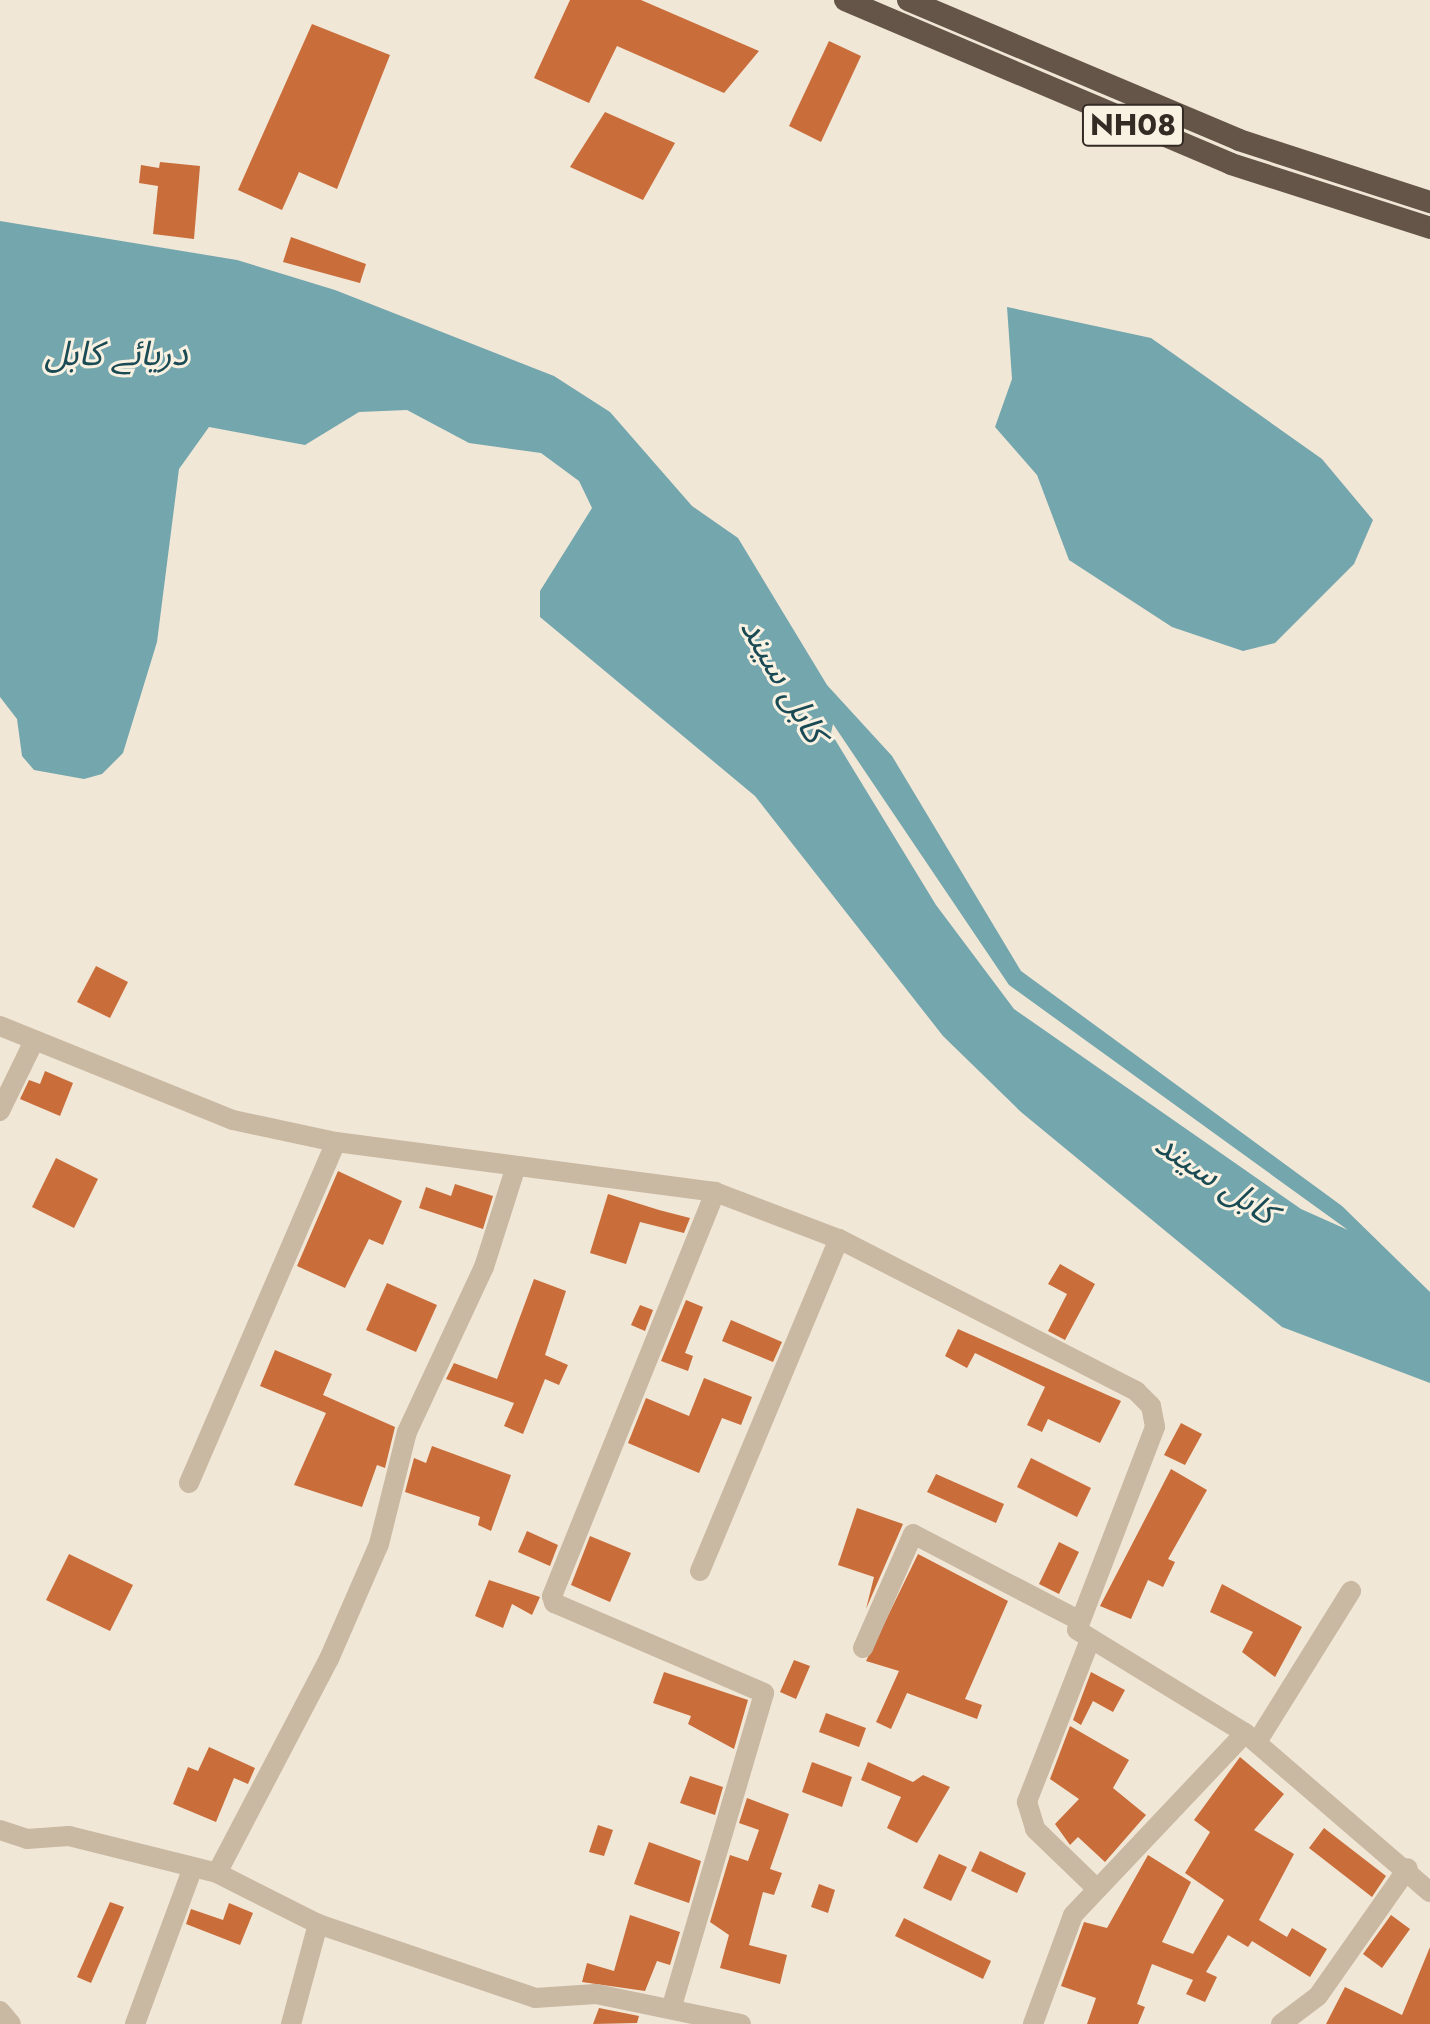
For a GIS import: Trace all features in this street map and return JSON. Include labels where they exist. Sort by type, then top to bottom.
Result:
[{"type":"highway","name":"NH08","points":[[845,0],[1231,164],[1430,228]]},
{"type":"highway","name":"NH08","points":[[908,0],[1239,140],[1430,202]]},
{"type":"highway","points":[[1231,164],[1239,140]]},
{"type":"street","points":[[0,1026],[233,1120],[336,1142],[715,1192],[839,1239],[1136,1391],[1151,1406],[1155,1427],[1076,1619]]},
{"type":"street","points":[[0,1111],[34,1041]]},
{"type":"street","points":[[189,1483],[336,1142]]},
{"type":"street","points":[[217,1873],[329,1659],[379,1544],[407,1432],[484,1267],[516,1166]]},
{"type":"street","points":[[672,2006],[764,1693],[554,1603],[552,1596],[715,1192]]},
{"type":"street","points":[[700,1571],[839,1239]]},
{"type":"street","points":[[863,1648],[913,1534],[1076,1619],[1090,1640],[1251,1737],[1408,1868],[1430,1892]]},
{"type":"street","points":[[1033,2024],[1073,1915],[1095,1887],[1158,1833],[1251,1737],[1351,1591]]},
{"type":"street","points":[[1090,1640],[1027,1802],[1035,1829],[1095,1887]]},
{"type":"street","points":[[0,1830],[27,1839],[69,1836],[217,1873],[318,1924],[535,1998],[596,1994],[672,2006],[741,2024]]},
{"type":"street","points":[[135,2024],[193,1867]]},
{"type":"street","points":[[1281,2024],[1318,1996],[1408,1868]]},
{"type":"street","points":[[291,2024],[318,1924]]},
{"type":"street","points":[[0,2011],[11,2024]]},
{"type":"water","name":"دریائے کابل","points":[[0,221],[237,260],[335,290],[554,376],[610,412],[692,506],[738,538],[827,685],[892,756],[1021,971],[1342,1206],[1430,1292],[1430,1383],[1282,1327],[1021,1112],[943,1036],[755,796],[540,617],[540,591],[592,508],[579,481],[541,453],[469,443],[407,410],[359,412],[305,445],[209,427],[179,469],[157,642],[123,753],[102,774],[84,779],[34,770],[22,756],[17,719],[0,697]],"holes":[[[833,724],[1009,985],[1348,1230],[1301,1209],[1014,1009],[936,905],[831,733]]]},
{"type":"water","points":[[1007,307],[1151,338],[1322,459],[1373,520],[1354,564],[1275,643],[1243,651],[1172,627],[1069,560],[1037,475],[995,427],[1012,379]]},
{"type":"building","points":[[570,0],[641,0],[759,51],[724,93],[617,46],[589,103],[534,78]]},
{"type":"building","points":[[312,24],[390,55],[337,189],[299,172],[282,210],[238,190]]},
{"type":"building","points":[[829,41],[861,56],[821,142],[789,126]]},
{"type":"building","points":[[605,112],[675,143],[643,200],[570,167]]},
{"type":"building","points":[[160,162],[200,166],[194,239],[153,234],[158,186],[139,183],[141,165],[159,168]]},
{"type":"building","points":[[291,237],[366,264],[360,283],[283,262]]},
{"type":"building","points":[[96,966],[128,982],[110,1018],[77,1002]]},
{"type":"building","points":[[45,1071],[73,1083],[60,1116],[20,1099],[29,1080],[40,1084]]},
{"type":"building","points":[[56,1158],[98,1179],[74,1228],[32,1207]]},
{"type":"building","points":[[338,1171],[402,1201],[383,1245],[369,1239],[345,1288],[297,1266]]},
{"type":"building","points":[[455,1184],[493,1196],[483,1229],[419,1208],[426,1187],[451,1196]]},
{"type":"building","points":[[608,1194],[690,1218],[684,1233],[640,1222],[626,1264],[590,1253]]},
{"type":"building","points":[[1060,1264],[1095,1284],[1065,1340],[1048,1331],[1067,1294],[1048,1284]]},
{"type":"building","points":[[534,1279],[566,1291],[545,1355],[568,1365],[559,1385],[545,1379],[523,1434],[504,1426],[514,1403],[446,1379],[454,1363],[497,1379]]},
{"type":"building","points":[[387,1283],[437,1305],[416,1352],[366,1330]]},
{"type":"building","points":[[686,1300],[703,1307],[685,1353],[693,1356],[688,1371],[661,1361]]},
{"type":"building","points":[[640,1305],[653,1310],[645,1331],[631,1325]]},
{"type":"building","points":[[731,1320],[782,1342],[773,1362],[722,1341]]},
{"type":"building","points":[[958,1329],[1121,1401],[1100,1443],[1048,1419],[1042,1432],[1027,1425],[1045,1387],[975,1353],[967,1368],[945,1356]]},
{"type":"building","points":[[275,1350],[332,1374],[323,1395],[395,1427],[385,1468],[377,1465],[362,1507],[294,1485],[326,1413],[260,1386]]},
{"type":"building","points":[[704,1378],[752,1397],[741,1425],[722,1418],[699,1473],[628,1443],[646,1398],[689,1416]]},
{"type":"building","points":[[1181,1423],[1202,1434],[1185,1465],[1164,1455]]},
{"type":"building","points":[[432,1446],[511,1475],[491,1531],[478,1525],[480,1517],[405,1492],[414,1458],[426,1463]]},
{"type":"building","points":[[1031,1458],[1091,1488],[1077,1517],[1017,1487]]},
{"type":"building","points":[[1171,1469],[1207,1490],[1168,1559],[1175,1562],[1163,1587],[1148,1580],[1131,1619],[1100,1606]]},
{"type":"building","points":[[936,1474],[1004,1504],[996,1523],[927,1492]]},
{"type":"building","points":[[857,1508],[903,1524],[866,1609],[874,1577],[838,1565]]},
{"type":"building","points":[[527,1531],[558,1545],[550,1566],[518,1552]]},
{"type":"building","points":[[590,1536],[631,1553],[610,1602],[571,1585]]},
{"type":"building","points":[[1059,1542],[1079,1552],[1059,1594],[1039,1584]]},
{"type":"building","points":[[69,1554],[133,1585],[110,1631],[46,1600]]},
{"type":"building","points":[[918,1554],[1008,1601],[965,1699],[982,1705],[977,1719],[907,1693],[891,1729],[876,1722],[899,1671],[866,1661]]},
{"type":"building","points":[[489,1580],[540,1597],[532,1615],[512,1604],[503,1628],[475,1616]]},
{"type":"building","points":[[1222,1584],[1302,1627],[1275,1677],[1242,1652],[1253,1632],[1210,1612]]},
{"type":"building","points":[[794,1660],[810,1666],[796,1699],[780,1692]]},
{"type":"building","points":[[664,1672],[748,1700],[734,1749],[688,1724],[691,1716],[653,1703]]},
{"type":"building","points":[[1091,1672],[1125,1690],[1113,1712],[1093,1701],[1081,1725],[1073,1720]]},
{"type":"building","points":[[826,1713],[866,1728],[859,1747],[819,1732]]},
{"type":"building","points":[[1070,1726],[1129,1760],[1113,1788],[1146,1815],[1105,1862],[1078,1837],[1070,1845],[1055,1824],[1079,1799],[1050,1779]]},
{"type":"building","points":[[209,1747],[255,1768],[248,1784],[234,1778],[216,1822],[173,1804],[188,1767],[198,1771]]},
{"type":"building","points":[[1240,1757],[1284,1794],[1254,1830],[1294,1854],[1259,1920],[1287,1937],[1292,1928],[1327,1949],[1310,1977],[1252,1941],[1248,1947],[1228,1935],[1206,1972],[1217,1977],[1205,2002],[1186,1994],[1193,1980],[1152,1964],[1137,2004],[1145,2007],[1138,2024],[1087,2024],[1096,1998],[1061,1986],[1084,1922],[1107,1928],[1148,1855],[1191,1882],[1162,1942],[1193,1954],[1224,1900],[1185,1873],[1210,1832],[1194,1820]]},
{"type":"building","points":[[812,1762],[852,1777],[842,1807],[802,1792]]},
{"type":"building","points":[[868,1762],[913,1782],[923,1775],[950,1787],[917,1843],[887,1828],[901,1797],[861,1780]]},
{"type":"building","points":[[690,1776],[723,1787],[715,1815],[680,1803]]},
{"type":"building","points":[[747,1798],[789,1814],[770,1869],[782,1873],[774,1895],[763,1892],[749,1945],[787,1955],[780,1984],[720,1968],[729,1935],[710,1922],[730,1855],[748,1861],[759,1830],[739,1823]]},
{"type":"building","points":[[598,1825],[613,1830],[604,1856],[589,1852]]},
{"type":"building","points":[[1324,1828],[1386,1876],[1372,1897],[1309,1848]]},
{"type":"building","points":[[649,1842],[701,1861],[689,1903],[634,1884]]},
{"type":"building","points":[[980,1851],[1026,1873],[1017,1893],[971,1871]]},
{"type":"building","points":[[939,1854],[967,1867],[951,1901],[923,1888]]},
{"type":"building","points":[[819,1884],[835,1890],[828,1913],[811,1907]]},
{"type":"building","points":[[110,1902],[124,1907],[91,1983],[77,1977]]},
{"type":"building","points":[[229,1903],[253,1913],[240,1945],[186,1924],[191,1909],[223,1920]]},
{"type":"building","points":[[630,1915],[680,1932],[670,1965],[657,1961],[645,1991],[582,1982],[587,1963],[614,1971]]},
{"type":"building","points":[[1391,1915],[1410,1929],[1382,1968],[1363,1954]]},
{"type":"building","points":[[904,1918],[991,1961],[983,1979],[895,1936]]},
{"type":"building","points":[[1430,1947],[1430,2024],[1326,2024],[1345,1987],[1402,2015]]},
{"type":"building","points":[[599,2008],[639,2016],[637,2023],[593,2024]]},
{"type":"water label","name":"کابل سيند","points":[[784,680]]},
{"type":"water label","name":"کابل سيند","points":[[1216,1178]]}]
